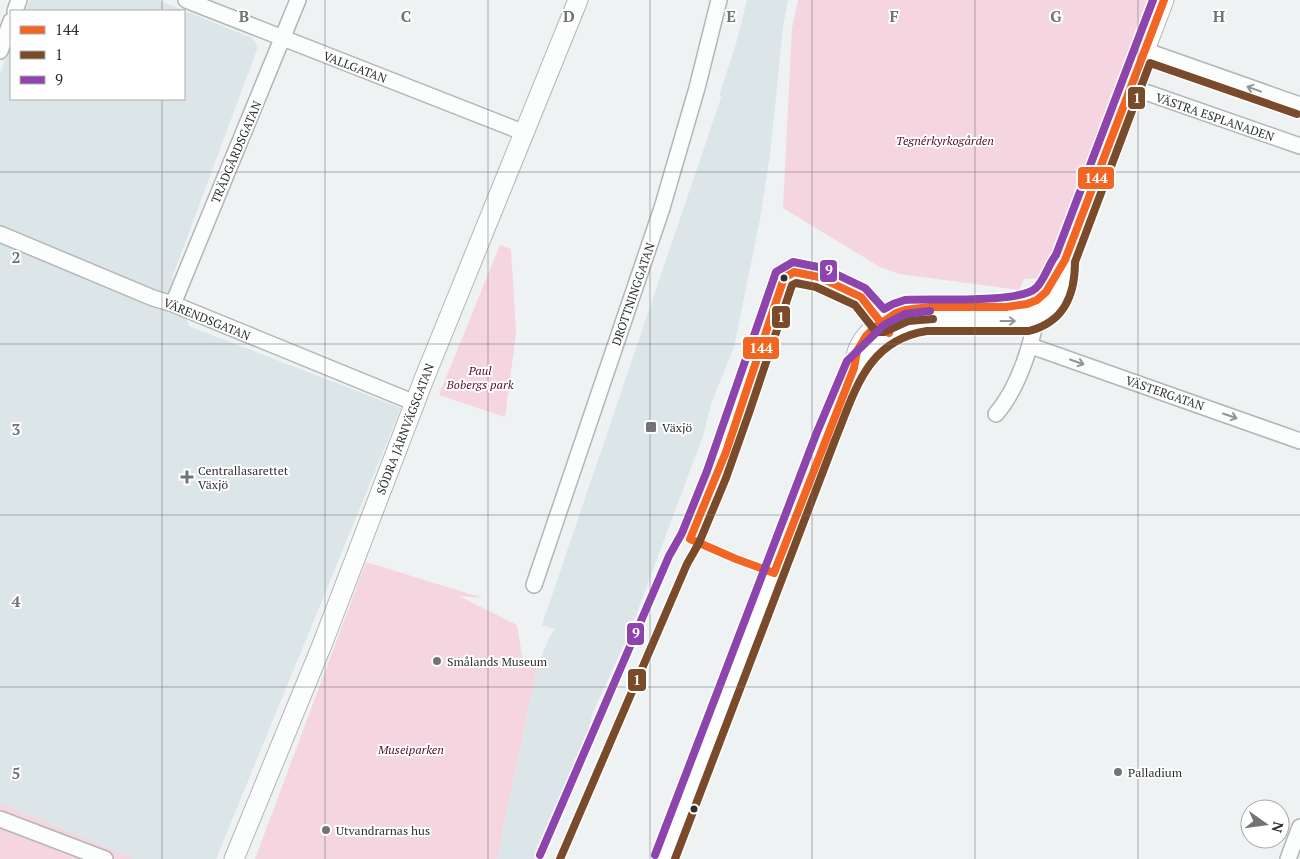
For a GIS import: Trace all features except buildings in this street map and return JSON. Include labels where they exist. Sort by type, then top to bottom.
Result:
[{"type":"street","name":"VALLGATAN","points":[[186,0],[525,133]]},
{"type":"street","name":"TRÄDGÅRDSGATAN","points":[[173,304],[298,0]]},
{"type":"street","name":"SÖDRA JÄRNVÄGSGATAN","points":[[234,859],[322,645],[415,403],[578,0]]},
{"type":"street","name":"DROTTNINGGATAN","points":[[534,584],[662,208],[697,88],[719,0]]},
{"type":"street","points":[[996,414],[1008,399],[1031,346],[1033,312],[1038,300],[1045,294],[1058,268],[1065,260],[1164,0]]},
{"type":"street","points":[[0,51],[10,24]]},
{"type":"street","points":[[1144,50],[1300,105]]},
{"type":"street","name":"VÄSTRA ESPLANADEN","points":[[1131,87],[1300,146]]},
{"type":"street","name":"VÄRENDSGATAN","points":[[0,234],[153,298],[173,304],[415,403]]},
{"type":"street","points":[[669,858],[676,830],[854,368],[881,339],[907,324],[1033,312]]},
{"type":"street","name":"VÄSTERGATAN","points":[[1031,346],[1300,441]]},
{"type":"street","points":[[0,819],[105,859]]},
{"type":"street","points":[[1288,859],[1300,828]]},
{"type":"shaded area","name":"Centrallasarettet Växjö","points":[[30,0],[158,0],[183,10],[25,10]]},
{"type":"shaded area","points":[[747,0],[788,0],[783,27],[770,155],[760,219],[734,347],[712,401],[703,436],[629,634],[593,712],[571,794],[538,859],[497,859],[537,667],[549,638],[555,629],[542,625],[721,98],[720,93],[736,44]]},
{"type":"shaded area","name":"Centrallasarettet Växjö","points":[[185,11],[252,38],[258,47],[172,278],[189,326],[401,408],[216,859],[134,859],[0,803],[0,73],[10,48],[10,100],[185,100]]},
{"type":"green space","name":"Tegnérkyrkogården","points":[[798,0],[1149,0],[1041,278],[1024,279],[1019,290],[899,274],[880,267],[783,208],[792,28]]},
{"type":"green space","name":"Paul Bobergs park","points":[[500,245],[511,249],[516,333],[505,417],[439,395]]},
{"type":"green space","name":"Museiparken","points":[[366,562],[483,598],[459,596],[517,625],[523,662],[537,667],[497,859],[255,859]]},
{"type":"green space","points":[[0,803],[134,859],[0,859]]},
{"type":"transit line","name":"9","points":[[540,855],[669,556],[682,533],[707,471],[776,272],[793,262],[823,268],[865,288],[884,309],[905,300],[994,298],[1027,293],[1036,288],[1056,255],[1153,0]]},
{"type":"transit line","name":"144","points":[[774,573],[854,368],[857,351],[866,336],[896,313],[905,310],[930,307],[1006,307],[1027,304],[1037,300],[1046,292],[1065,260],[1164,0]]},
{"type":"transit line","name":"1","points":[[675,859],[849,404],[857,386],[877,357],[890,345],[907,336],[927,331],[1029,331],[1041,327],[1059,314],[1070,296],[1073,286],[1075,262],[1150,63],[1297,114]]},
{"type":"transit line","name":"144","points":[[690,539],[726,452],[784,278],[794,272],[819,277],[861,297],[889,333]]},
{"type":"transit line","name":"1","points":[[560,859],[726,478],[792,285],[796,283],[816,287],[855,305],[878,332],[884,332],[908,321],[933,319]]},
{"type":"transit line","name":"9","points":[[655,855],[817,432],[847,361],[884,325],[905,314],[930,311]]},
{"type":"transit line","name":"144","points":[[690,539],[774,573]]},
{"type":"place","name":"Växjö","points":[[651,427]]},
{"type":"place","name":"Centrallasarettet Växjö","points":[[187,477]]},
{"type":"place","name":"Smålands Museum","points":[[437,661]]},
{"type":"place","name":"Palladium","points":[[1118,772]]},
{"type":"place","name":"Utvandrarnas hus","points":[[326,830]]}]
